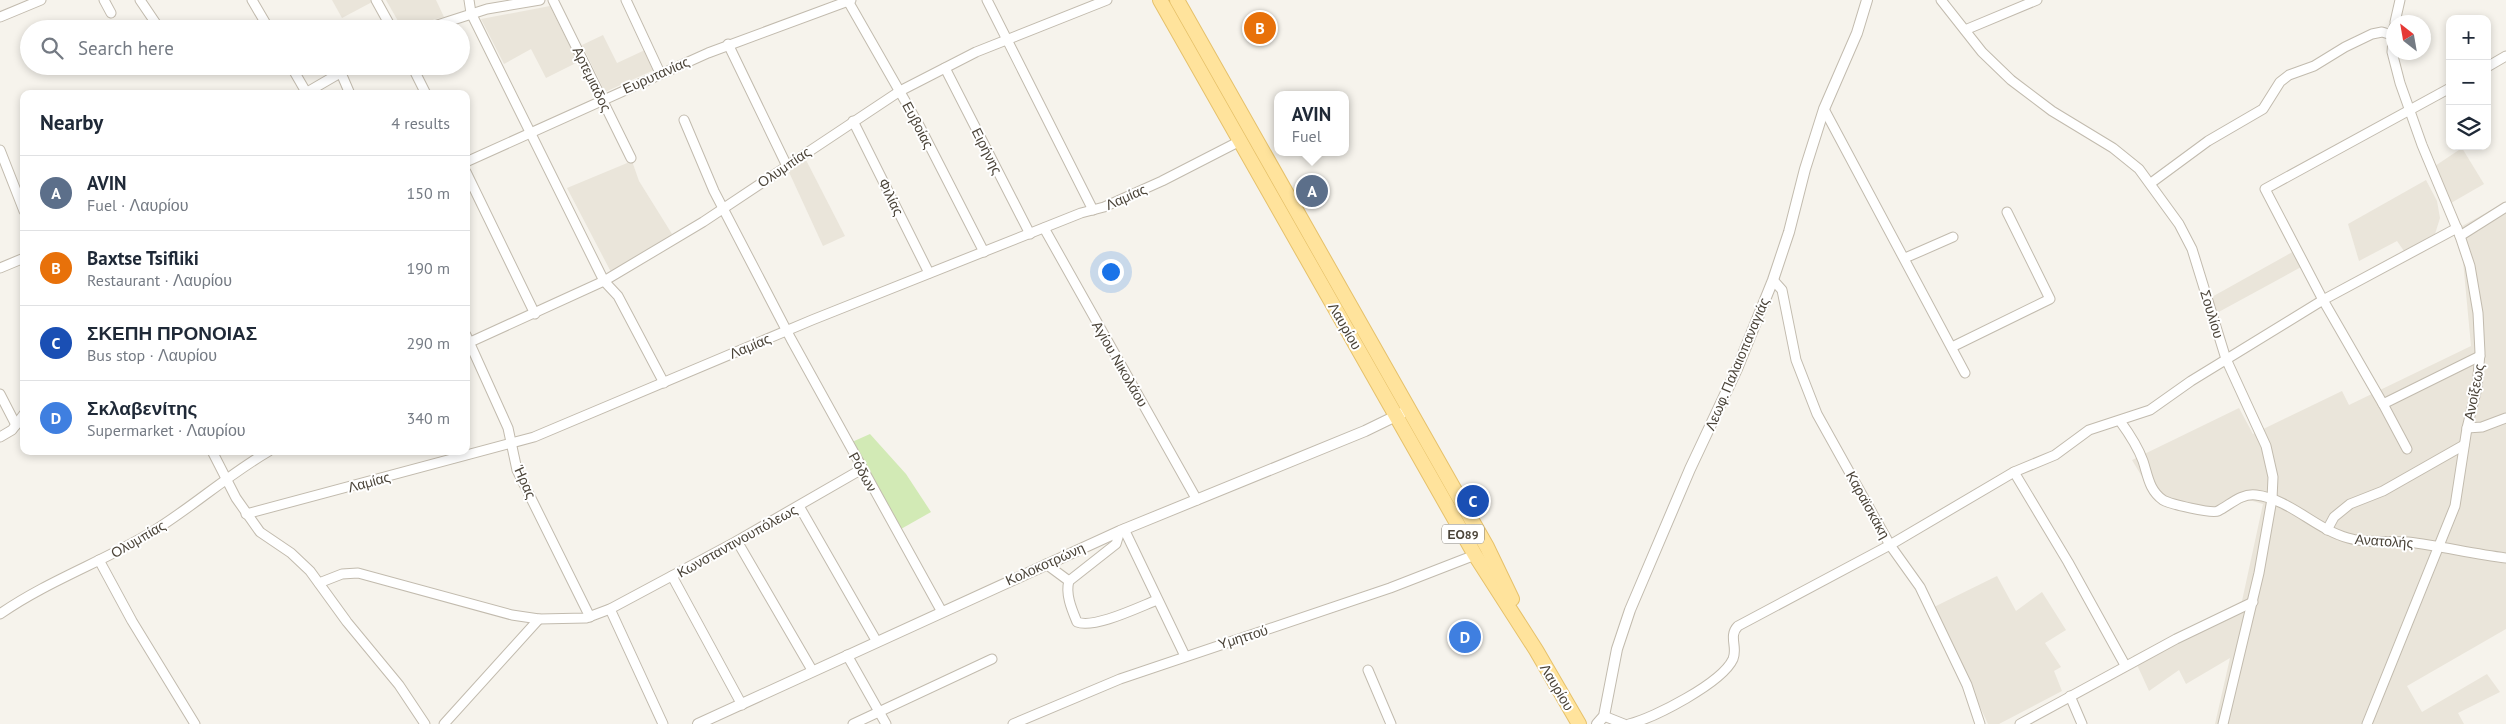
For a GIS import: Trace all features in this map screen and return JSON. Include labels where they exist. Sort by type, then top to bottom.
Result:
[{"type":"main road","name":"Λαυρίου","points":[[1160,0],[1475,555],[1536,650],[1579,724]]},
{"type":"main road","name":"Λαυρίου","points":[[1177,0],[1488,547],[1536,650]]},
{"type":"street","points":[[0,17],[41,0]]},
{"type":"street","points":[[104,0],[111,13]]},
{"type":"street","points":[[140,0],[154,20]]},
{"type":"street","points":[[252,0],[264,20]]},
{"type":"street","points":[[376,0],[387,20]]},
{"type":"street","points":[[469,0],[471,13],[604,281],[618,296],[664,383]]},
{"type":"street","points":[[451,20],[471,13],[540,0]]},
{"type":"street","name":"Αρτεμιαδος","points":[[553,0],[631,158]]},
{"type":"street","points":[[626,0],[660,73]]},
{"type":"street","points":[[987,0],[1093,210]]},
{"type":"street","name":"Ολυμπίας","points":[[470,340],[535,314],[604,281],[723,208],[786,164],[900,91],[945,68],[1008,40],[1107,0]]},
{"type":"street","name":"Λεωφ. Παλαιοπαναγιάς","points":[[1600,720],[1617,649],[1630,610],[1690,469],[1737,369],[1774,280],[1790,232],[1805,169],[1824,109],[1857,33],[1867,0]]},
{"type":"street","name":"Σουλίου","points":[[1941,0],[1989,60],[2023,90],[2080,129],[2123,155],[2139,168],[2151,183],[2189,242],[2226,359],[2270,456],[2273,477],[2272,499],[2253,602],[2222,724]]},
{"type":"street","points":[[1965,30],[2037,0]]},
{"type":"street","points":[[2397,15],[2400,0]]},
{"type":"street","name":"Ευρυτανίας","points":[[470,160],[602,99],[728,44],[831,3],[849,1]]},
{"type":"street","name":"Ευβοίας","points":[[849,1],[900,91],[984,252]]},
{"type":"street","points":[[2151,183],[2208,140],[2263,109],[2280,82],[2288,75],[2314,66],[2345,47],[2372,34],[2386,32]]},
{"type":"street","points":[[728,44],[786,164]]},
{"type":"street","points":[[2491,65],[2506,56]]},
{"type":"street","name":"Ανοίξεως","points":[[2367,724],[2458,496],[2464,445],[2477,388],[2480,356],[2474,285],[2458,232],[2410,111],[2393,60]]},
{"type":"street","name":"Ειρήνης","points":[[945,68],[1030,234]]},
{"type":"street","points":[[296,75],[303,90]]},
{"type":"street","points":[[310,90],[337,75]]},
{"type":"street","points":[[342,75],[348,90]]},
{"type":"street","points":[[416,75],[424,90]]},
{"type":"street","points":[[2407,449],[2323,300],[2265,189],[2446,90]]},
{"type":"street","points":[[1824,109],[1905,258],[1965,374]]},
{"type":"street","name":"Ρόδων","points":[[684,120],[723,208],[862,469],[942,612]]},
{"type":"street","name":"Φιλίας","points":[[854,121],[929,273]]},
{"type":"street","name":"Λαμίας","points":[[470,454],[534,437],[787,330],[1081,213],[1093,210],[1162,181],[1240,141]]},
{"type":"street","points":[[0,150],[20,201]]},
{"type":"street","points":[[470,180],[535,314]]},
{"type":"street","points":[[1628,724],[1685,699],[1720,674],[1733,658],[1735,647],[1732,638],[1738,626],[1890,545],[2014,472],[2055,455],[2089,430],[2150,410],[2226,359],[2323,300],[2506,207]]},
{"type":"street","points":[[1952,348],[2050,299],[2007,212]]},
{"type":"street","name":"Αγίου Νικολάου","points":[[1044,228],[1197,500]]},
{"type":"street","points":[[1905,258],[1952,237]]},
{"type":"street","points":[[0,268],[20,260]]},
{"type":"street","name":"Καραϊσκάκη","points":[[1774,280],[1782,290],[1796,360],[1810,398],[1890,545],[1920,587],[1967,685],[1980,724]]},
{"type":"street","name":"Ήρας","points":[[470,348],[512,443],[517,470],[590,617]]},
{"type":"street","points":[[2383,404],[2480,356]]},
{"type":"street","points":[[0,394],[16,425]]},
{"type":"street","name":"Κολοκοτρώνη","points":[[698,724],[812,670],[878,642],[1122,530],[1365,431],[1410,409]]},
{"type":"street","points":[[2467,428],[2482,427],[2506,418]]},
{"type":"street","points":[[0,437],[16,425],[20,420]]},
{"type":"street","points":[[2120,421],[2142,459],[2150,484],[2161,498],[2170,504],[2214,512],[2248,495],[2272,499]]},
{"type":"street","points":[[2327,530],[2334,517],[2350,504],[2383,491],[2464,445]]},
{"type":"street","points":[[214,455],[246,514],[266,537],[303,562],[399,685],[425,724]]},
{"type":"street","name":"Ολυμπίας","points":[[0,614],[32,594],[164,524],[226,478],[263,455]]},
{"type":"street","name":"Λαμίας","points":[[246,514],[467,455]]},
{"type":"street","name":"Κωνσταντινουπόλεως","points":[[319,583],[342,574],[358,573],[449,600],[512,615],[539,619],[590,617],[610,609],[737,541],[862,469]]},
{"type":"street","points":[[2014,472],[2068,562],[2125,666]]},
{"type":"street","name":"Ανατολής","points":[[2272,499],[2327,530],[2360,541],[2383,540],[2439,546],[2506,558]]},
{"type":"street","points":[[799,506],[878,642]]},
{"type":"street","points":[[1122,530],[1116,544],[1069,581],[1071,607],[1077,622],[1082,624],[1119,615],[1157,600]]},
{"type":"street","points":[[1122,530],[1185,656]]},
{"type":"street","points":[[737,541],[812,670]]},
{"type":"street","name":"Υμηττού","points":[[1013,724],[1098,687],[1185,656],[1353,601],[1475,555]]},
{"type":"street","points":[[99,560],[141,636],[195,724]]},
{"type":"street","points":[[1046,564],[1069,581]]},
{"type":"street","points":[[672,576],[742,704]]},
{"type":"street","points":[[2020,724],[2125,666],[2253,602]]},
{"type":"street","points":[[610,609],[663,724]]},
{"type":"street","points":[[444,724],[539,619]]},
{"type":"street","points":[[847,655],[886,724]]},
{"type":"street","points":[[853,724],[992,659]]},
{"type":"street","points":[[1368,670],[1391,724]]},
{"type":"street","points":[[2070,696],[2082,724]]},
{"type":"street","points":[[1600,720],[1624,724]]},
{"type":"shaded area","points":[[332,0],[373,0],[374,1],[342,18]]},
{"type":"shaded area","points":[[386,0],[436,0],[444,17],[433,20],[397,20]]},
{"type":"shaded area","points":[[550,6],[578,62],[546,78],[531,49],[504,64],[481,19]]},
{"type":"shaded area","points":[[603,35],[617,63],[645,50],[654,70],[605,92],[582,45]]},
{"type":"shaded area","points":[[2459,150],[2463,150],[2484,184],[2451,203],[2435,166]]},
{"type":"shaded area","points":[[805,158],[845,236],[823,246],[788,170]]},
{"type":"shaded area","points":[[632,161],[639,181],[672,234],[611,272],[567,188]]},
{"type":"shaded area","points":[[2426,180],[2437,201],[2440,218],[2435,234],[2404,251],[2397,241],[2359,261],[2348,224]]},
{"type":"shaded area","points":[[2506,202],[2506,629],[2407,686],[2422,712],[2487,674],[2500,692],[2458,713],[2464,724],[2215,724],[2230,658],[2186,684],[2179,670],[2149,691],[2133,656],[2242,601],[2263,504],[2249,500],[2210,516],[2168,507],[2156,500],[2132,460],[2239,408],[2253,434],[2342,391],[2349,405],[2471,346],[2463,261],[2453,231]]},
{"type":"shaded area","points":[[2296,250],[2303,266],[2215,314],[2210,298]]},
{"type":"shaded area","points":[[1997,576],[2016,611],[2042,592],[2066,630],[2045,643],[2061,667],[2054,671],[2062,691],[1999,724],[1988,724],[1934,607]]},
{"type":"green space","points":[[870,434],[906,474],[931,512],[901,529],[852,442]]},
{"type":"place","name":"Baxtse Tsifliki","points":[[1260,28]]},
{"type":"place","name":"AVIN","points":[[1312,191]]},
{"type":"place","name":"ΣΚΕΠΗ ΠΡΟΝΟΙΑΣ","points":[[1473,501]]},
{"type":"place","name":"Σκλαβενίτης","points":[[1465,637]]}]
